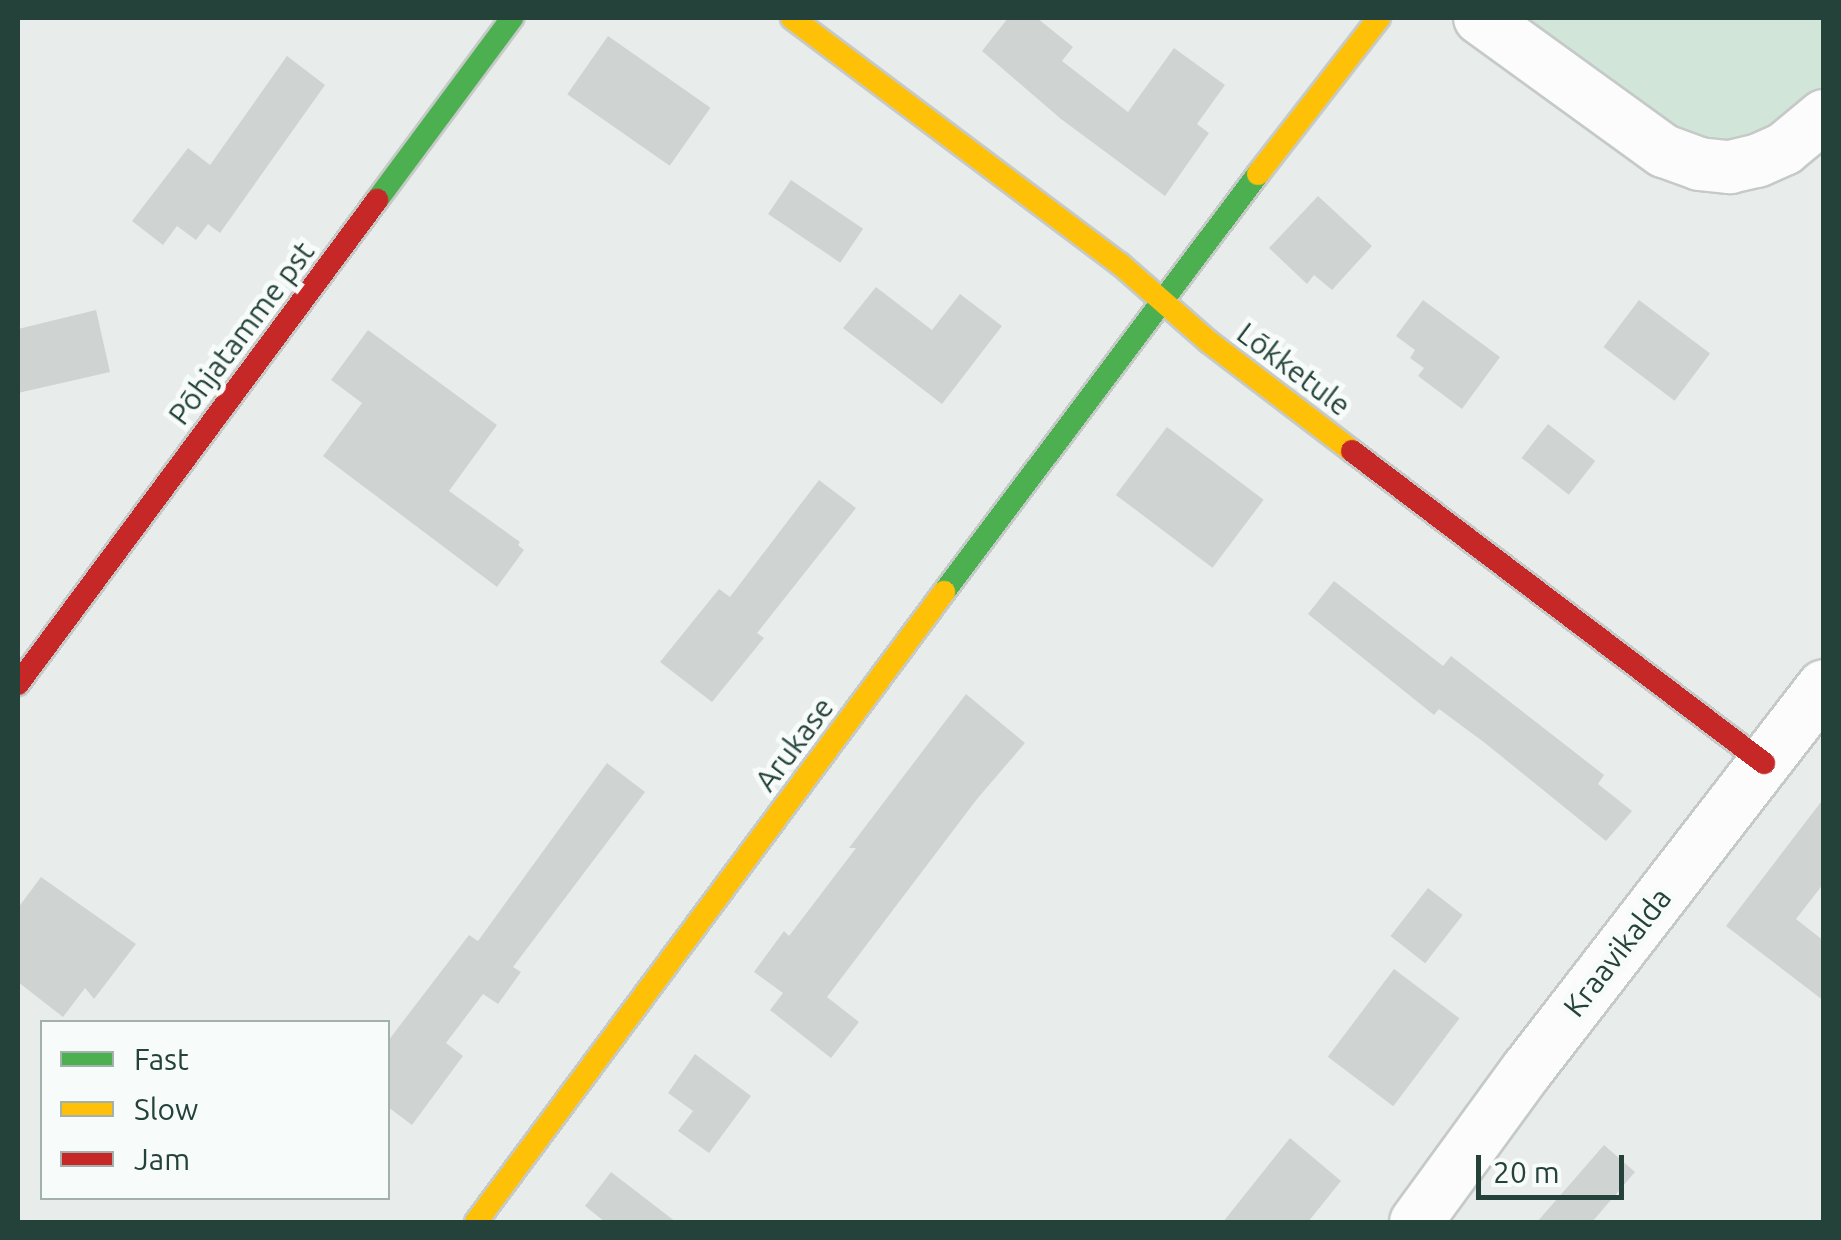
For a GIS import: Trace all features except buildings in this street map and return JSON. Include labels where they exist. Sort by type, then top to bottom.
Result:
[{"type":"street","name":"Põhjatamme pst","points":[[18,684],[512,18]]},
{"type":"street","name":"Lõkketule","points":[[792,18],[1120,264],[1209,342],[1764,763]]},
{"type":"street","name":"Arukase","points":[[476,1222],[1161,300],[1379,18]]},
{"type":"street","points":[[1480,18],[1664,152],[1699,164],[1730,167],[1757,161],[1784,149],[1824,116]]},
{"type":"street","name":"Kraavikalda","points":[[1416,1222],[1527,1070],[1824,686]]},
{"type":"green space","points":[[1500,18],[1823,18],[1823,100],[1795,133],[1685,149]]},
{"type":"traffic: fast","points":[[377,200],[512,18]]},
{"type":"traffic: fast","points":[[944,592],[1258,174]]},
{"type":"traffic: slow","points":[[792,18],[1120,264],[1209,342],[1352,451]]},
{"type":"traffic: slow","points":[[1258,174],[1379,18]]},
{"type":"traffic: slow","points":[[476,1222],[944,592]]},
{"type":"traffic: jam","points":[[18,684],[377,200]]},
{"type":"traffic: jam","points":[[1352,451],[1764,763]]}]
